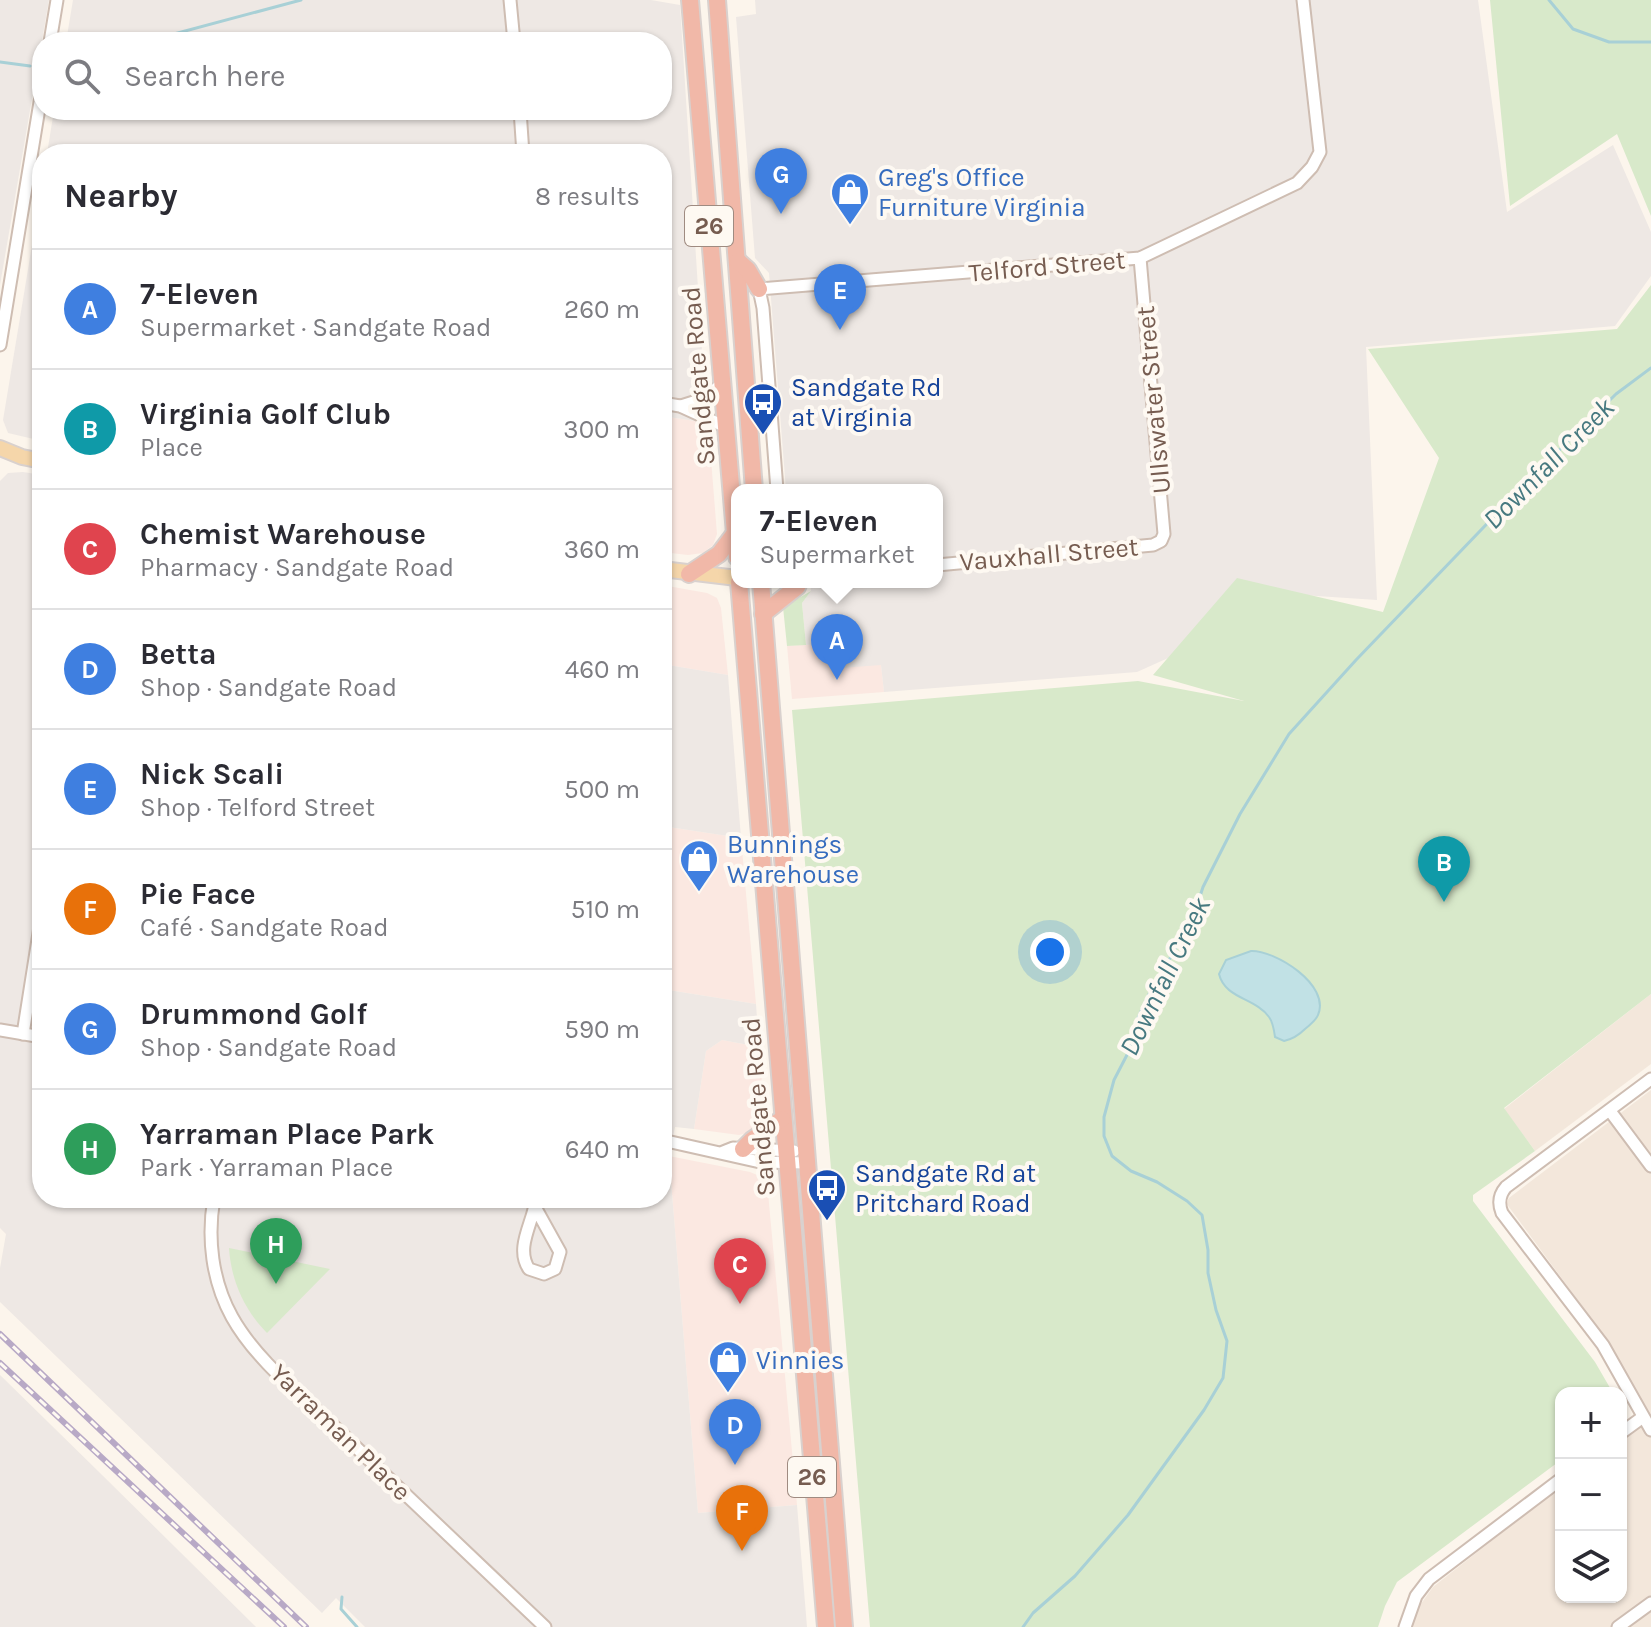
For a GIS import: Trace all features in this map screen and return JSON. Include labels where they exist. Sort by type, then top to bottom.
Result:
[{"type":"highway","name":"Sandgate Road","points":[[690,0],[731,486]]},
{"type":"highway","name":"Sandgate Road","points":[[717,0],[754,484]]},
{"type":"highway","points":[[738,261],[748,270],[759,289]]},
{"type":"highway","points":[[689,574],[719,554],[731,538]]},
{"type":"highway","name":"Sandgate Road","points":[[739,588],[826,1627]]},
{"type":"highway","name":"Sandgate Road","points":[[761,588],[844,1627]]},
{"type":"highway","points":[[763,614],[792,588]]},
{"type":"highway","points":[[743,1149],[782,1119]]},
{"type":"main road","points":[[0,448],[32,459]]},
{"type":"main road","points":[[0,459],[22,457]]},
{"type":"main road","points":[[672,571],[731,579]]},
{"type":"street","points":[[52,32],[57,0]]},
{"type":"street","points":[[510,0],[513,32]]},
{"type":"street","name":"Telford Street","points":[[759,289],[1140,258],[1297,183],[1312,167],[1320,152],[1303,0]]},
{"type":"street","points":[[33,144],[37,120]]},
{"type":"street","points":[[521,120],[522,144]]},
{"type":"street","points":[[0,345],[32,151]]},
{"type":"street","name":"Ullswater Street","points":[[1140,258],[1164,534],[1161,541]]},
{"type":"street","points":[[759,289],[777,484]]},
{"type":"street","points":[[680,406],[699,402],[723,383]]},
{"type":"street","points":[[672,405],[726,427]]},
{"type":"street","name":"Vauxhall Street","points":[[943,564],[1153,545],[1161,541]]},
{"type":"street","points":[[23,1034],[32,977]]},
{"type":"street","points":[[0,1030],[32,1035]]},
{"type":"street","points":[[1651,1079],[1506,1187],[1500,1197],[1502,1213],[1603,1345],[1651,1430]]},
{"type":"street","points":[[1610,1111],[1651,1166]]},
{"type":"street","points":[[672,1142],[751,1161],[807,1156]]},
{"type":"street","points":[[723,1152],[733,1148],[786,1157]]},
{"type":"street","name":"Yarraman Place","points":[[213,1208],[211,1243],[217,1277],[223,1298],[244,1335],[289,1383],[545,1627]]},
{"type":"street","points":[[534,1208],[524,1258],[529,1269],[544,1274],[555,1269],[560,1252],[539,1208]]},
{"type":"street","points":[[1627,1429],[1643,1417]]},
{"type":"street","points":[[1405,1627],[1419,1590],[1429,1579],[1555,1484]]},
{"type":"street","points":[[1618,1627],[1651,1603]]},
{"type":"shaded area","points":[[0,0],[49,0],[43,32],[32,32],[32,99],[0,285]]},
{"type":"shaded area","points":[[73,0],[651,0],[680,5],[707,430],[695,421],[672,418],[672,144],[49,144],[52,120],[672,120],[672,32],[68,32]]},
{"type":"shaded area","points":[[755,0],[1478,0],[1507,212],[1613,145],[1651,232],[1651,276],[1615,326],[1366,347],[1377,600],[1272,593],[1197,645],[1137,672],[884,692],[881,665],[841,668],[839,642],[806,645],[802,603],[811,588],[943,588],[943,484],[786,484],[769,273],[755,258],[736,17],[756,14]]},
{"type":"shaded area","points":[[32,245],[32,439],[8,433],[3,420]]},
{"type":"shaded area","points":[[672,418],[695,421],[709,434],[717,534],[713,545],[703,553],[672,553]]},
{"type":"shaded area","points":[[8,473],[32,473],[32,1208],[672,1208],[672,1193],[698,1513],[797,1505],[807,1627],[365,1627],[336,1598],[322,1613],[0,1302],[0,1268],[6,1234],[0,1228],[0,481]]},
{"type":"shaded area","points":[[672,587],[707,593],[717,598],[721,608],[728,675],[672,666]]},
{"type":"shaded area","points":[[839,642],[881,665],[884,692],[792,699],[787,646]]},
{"type":"shaded area","points":[[672,666],[728,675],[741,838],[672,828]]},
{"type":"shaded area","points":[[672,828],[741,838],[756,1004],[672,991]]},
{"type":"shaded area","points":[[672,991],[756,1004],[759,1047],[722,1040],[706,1051],[694,1129],[675,1127],[672,1142]]},
{"type":"shaded area","points":[[1651,994],[1651,1064],[1535,1151],[1504,1109]]},
{"type":"shaded area","points":[[722,1040],[759,1047],[764,1108],[760,1123],[752,1132],[739,1135],[694,1129],[706,1051]]},
{"type":"shaded area","points":[[1651,1090],[1651,1627],[1412,1627],[1418,1608],[1433,1587],[1555,1491],[1555,1603],[1627,1603],[1627,1435],[1647,1419],[1608,1341],[1506,1203]]},
{"type":"shaded area","points":[[672,1157],[750,1172],[767,1182],[797,1505],[698,1513],[672,1193]]},
{"type":"shaded area","points":[[0,1375],[100,1473],[256,1627],[0,1627]]},
{"type":"green space","points":[[1490,0],[1651,0],[1651,216],[1617,134],[1510,206]]},
{"type":"green space","points":[[1651,285],[1651,994],[1504,1108],[1535,1151],[1473,1195],[1473,1201],[1595,1362],[1610,1387],[1555,1387],[1555,1464],[1397,1582],[1378,1627],[870,1627],[792,710],[1138,681],[1244,701],[1153,675],[1237,578],[1383,612],[1439,458],[1368,349],[1617,329]]},
{"type":"green space","points":[[811,591],[802,603],[806,645],[787,646],[783,607]]},
{"type":"green space","points":[[229,1248],[330,1269],[267,1333],[240,1294]]},
{"type":"water","points":[[1251,951],[1273,956],[1286,963],[1309,981],[1316,992],[1320,1004],[1317,1017],[1293,1038],[1284,1041],[1275,1037],[1269,1017],[1257,1006],[1234,994],[1222,982],[1219,974],[1226,960]]},
{"type":"waterway","points":[[181,32],[301,0]]},
{"type":"waterway","points":[[1549,0],[1573,29],[1609,42],[1651,42]]},
{"type":"waterway","points":[[0,62],[30,66]]},
{"type":"waterway","name":"Downfall Creek","points":[[1023,1627],[1033,1613],[1075,1576],[1128,1515],[1204,1410],[1223,1378],[1227,1341],[1208,1273],[1202,1215],[1187,1201],[1157,1182],[1131,1171],[1112,1156],[1104,1136],[1104,1117],[1114,1080],[1129,1051],[1137,1020],[1151,990],[1175,950],[1179,935],[1193,918],[1203,887],[1240,814],[1289,734],[1530,479],[1616,394],[1651,368]]},
{"type":"waterway","points":[[342,1597],[341,1609],[357,1627]]},
{"type":"railway","points":[[0,1334],[306,1627]]},
{"type":"railway","points":[[0,1363],[284,1627]]},
{"type":"place","name":"Drummond Golf","points":[[781,214]]},
{"type":"place","name":"Greg's Office Furniture Virginia","points":[[850,226]]},
{"type":"place","name":"Nick Scali","points":[[840,330]]},
{"type":"place","name":"Sandgate Rd at Virginia","points":[[763,436]]},
{"type":"place","name":"7-Eleven","points":[[837,680]]},
{"type":"place","name":"Bunnings Warehouse","points":[[699,893]]},
{"type":"place","name":"Virginia Golf Club","points":[[1444,902]]},
{"type":"place","name":"Sandgate Rd at Pritchard Road","points":[[827,1222]]},
{"type":"place","name":"Yarraman Place Park","points":[[276,1284]]},
{"type":"place","name":"Chemist Warehouse","points":[[740,1304]]},
{"type":"place","name":"Vinnies","points":[[728,1394]]},
{"type":"place","name":"Betta","points":[[735,1465]]},
{"type":"place","name":"Pie Face","points":[[742,1551]]}]
